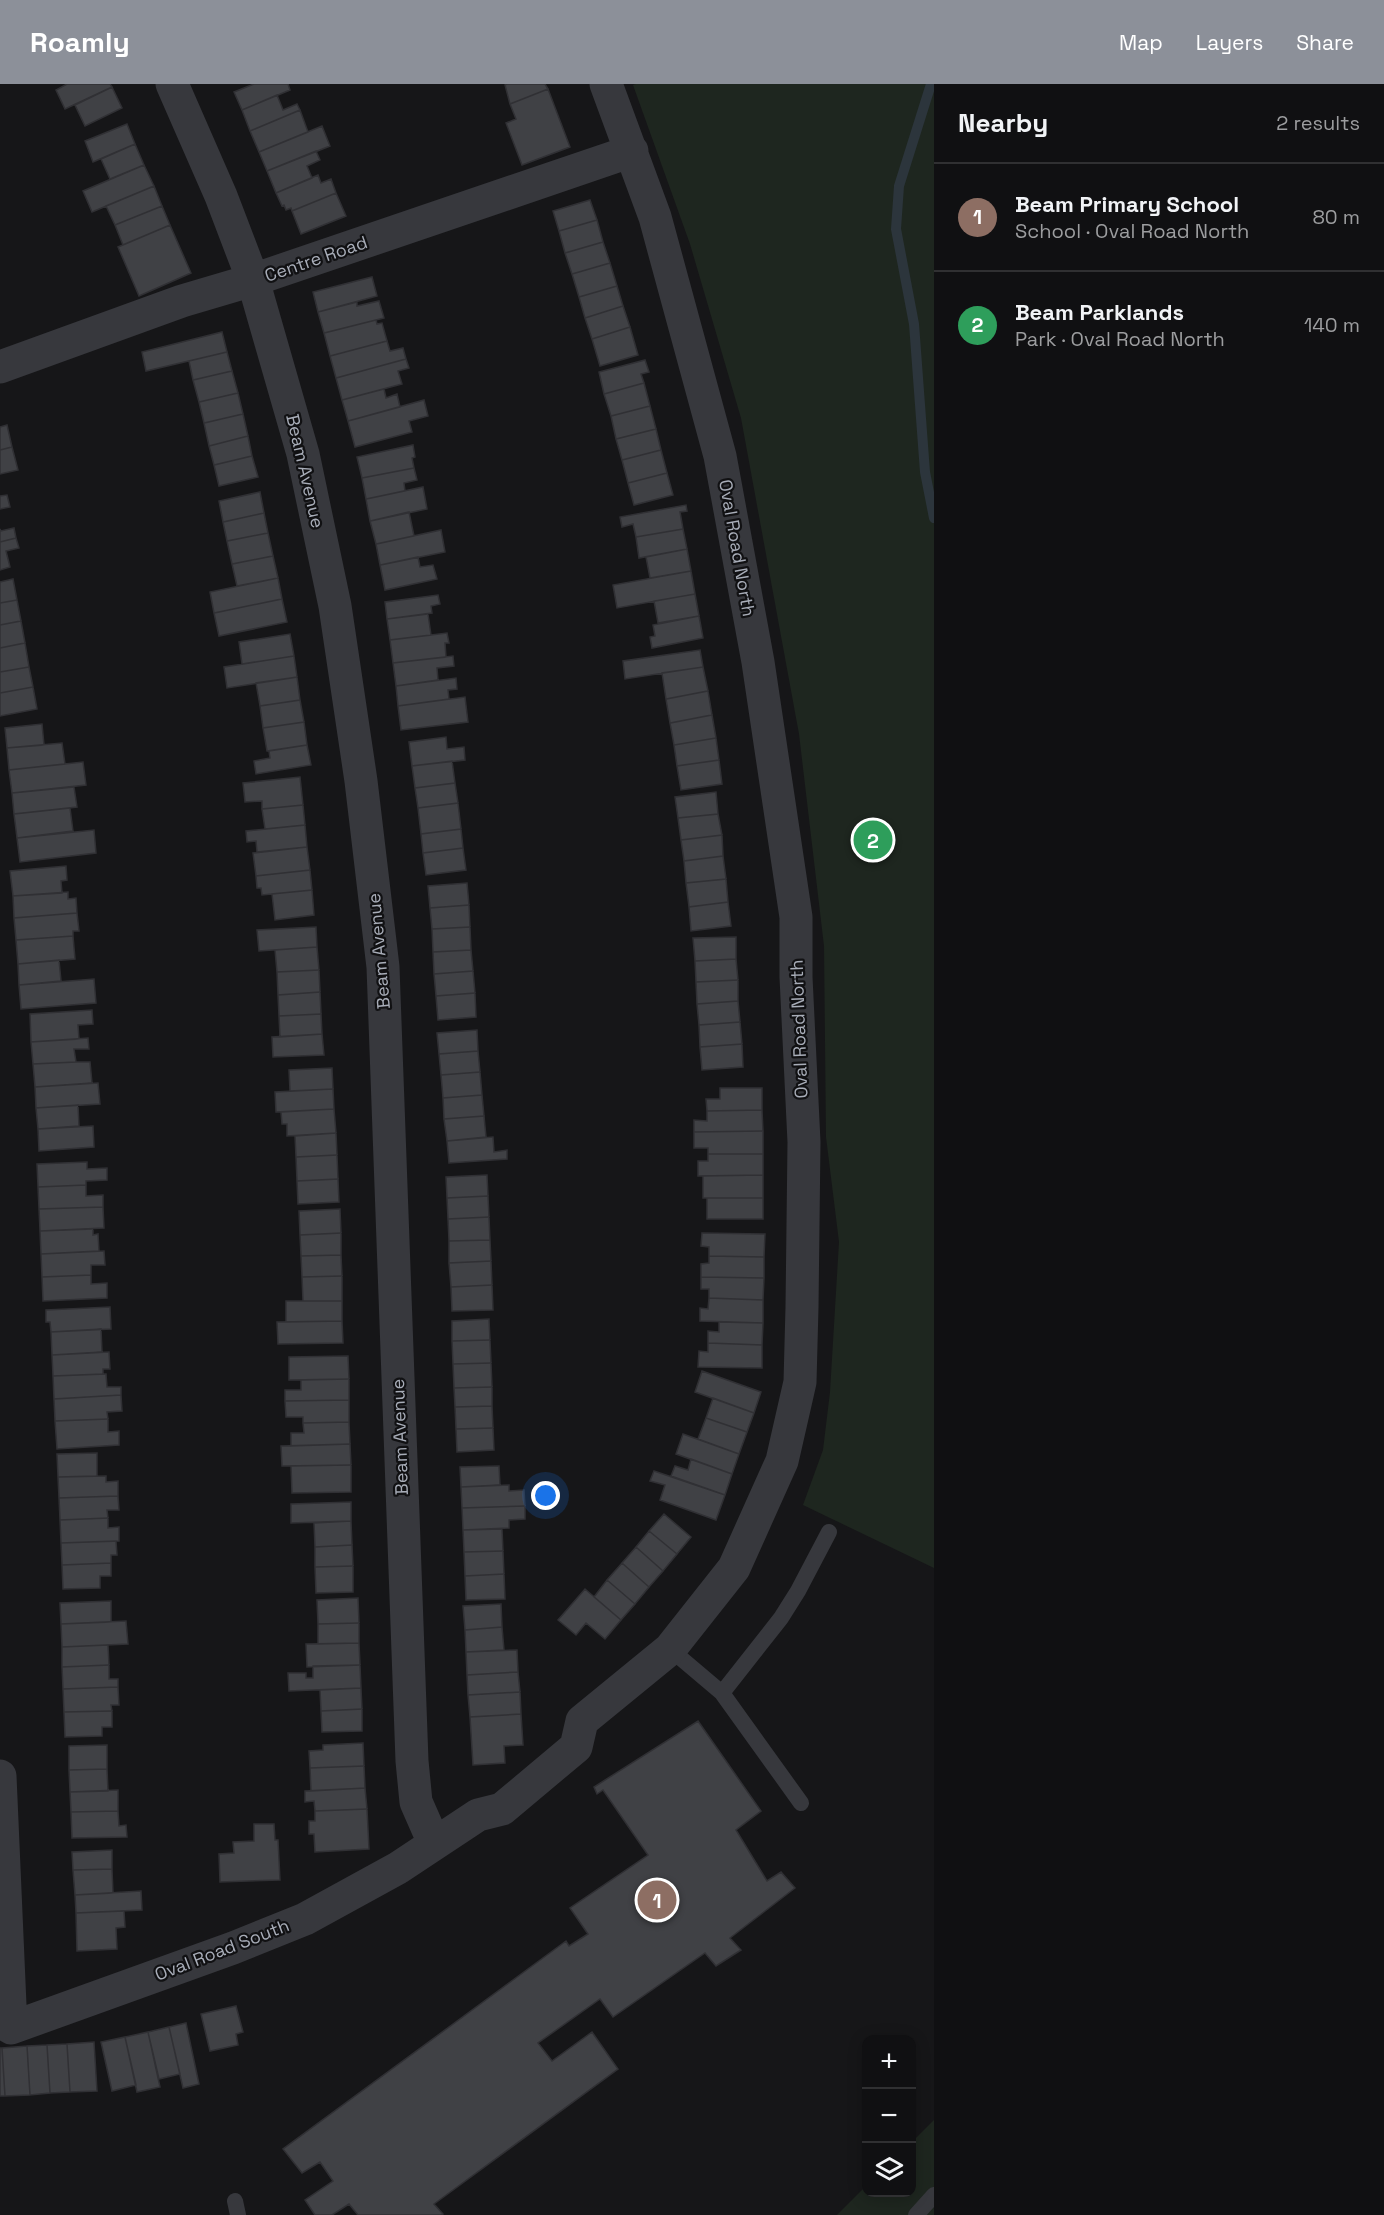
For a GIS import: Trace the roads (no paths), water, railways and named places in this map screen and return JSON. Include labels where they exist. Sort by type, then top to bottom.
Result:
[{"type":"street","name":"Beam Avenue","points":[[172,84],[221,196],[254,280],[303,454],[335,606],[361,781],[383,967],[412,1761],[416,1802],[434,1843]]},
{"type":"street","name":"Oval Road North","points":[[434,1843],[478,1815],[502,1809],[540,1779],[576,1747],[582,1721],[670,1649],[734,1568],[782,1461],[800,1382],[804,1142],[796,977],[796,917],[758,662],[720,456],[655,217],[606,84]]},
{"type":"street","name":"Centre Road","points":[[0,367],[182,301],[254,280],[632,151]]},
{"type":"street","points":[[0,1776],[5,2024]]},
{"type":"street","name":"Oval Road South","points":[[5,2024],[233,1948],[305,1918],[398,1868],[434,1843]]},
{"type":"lane","points":[[722,1693],[781,1618],[830,1532]]},
{"type":"lane","points":[[670,1649],[722,1693],[801,1803]]},
{"type":"lane","points":[[916,2215],[934,2195]]},
{"type":"waterway","points":[[931,84],[899,186],[896,229],[914,324],[925,472],[934,518]]},
{"type":"place","name":"Beam Parklands","points":[[873,840]]},
{"type":"place","name":"Beam Primary School","points":[[657,1900]]}]
